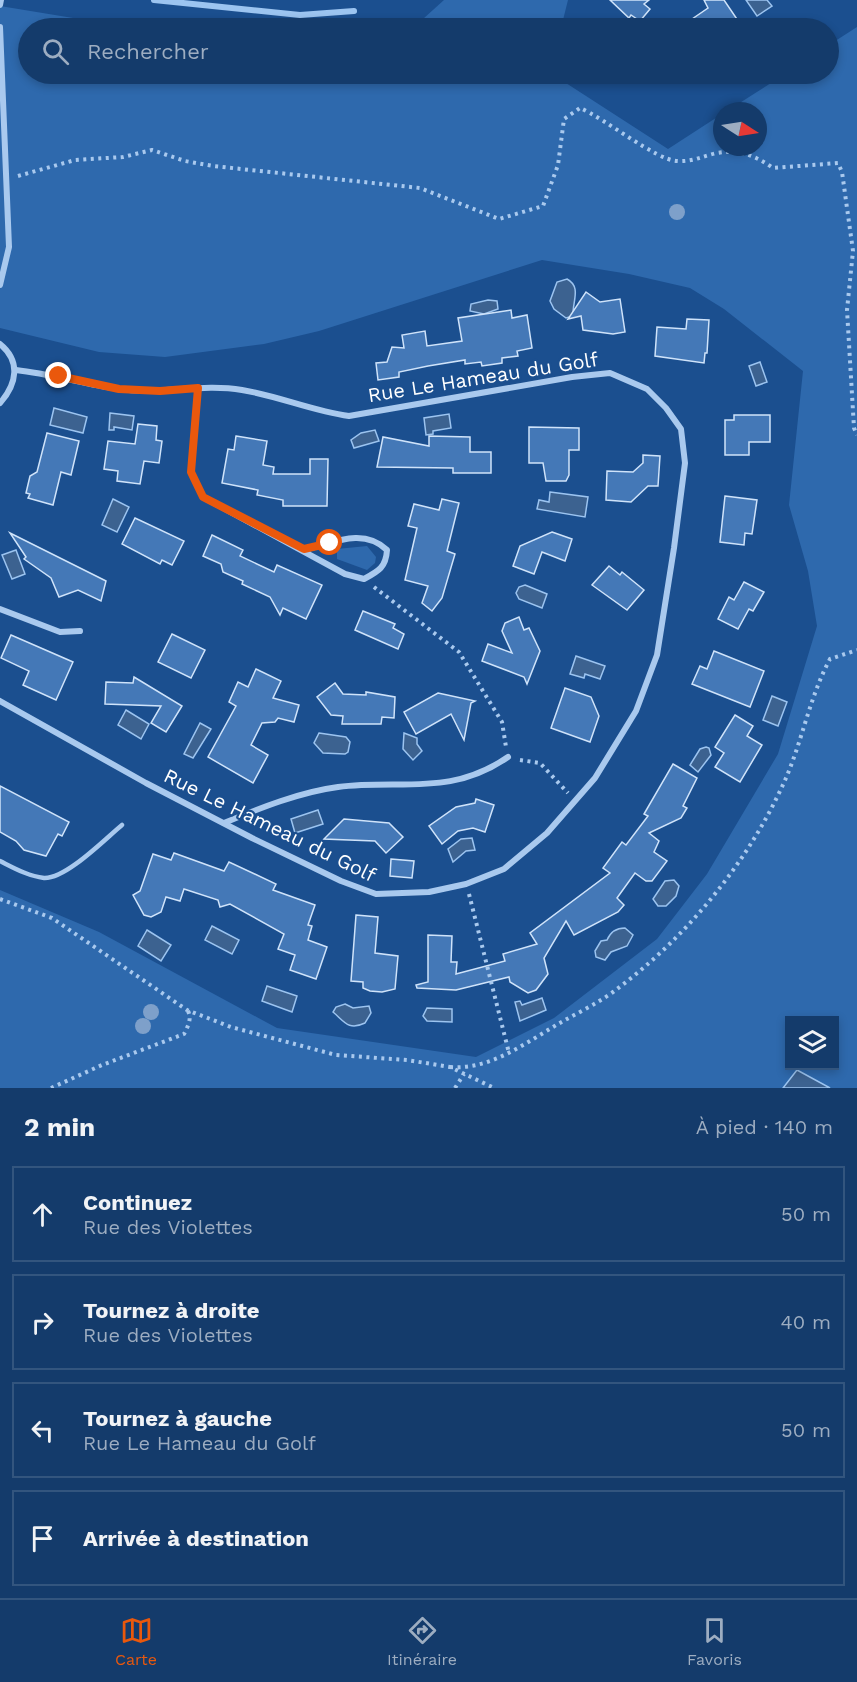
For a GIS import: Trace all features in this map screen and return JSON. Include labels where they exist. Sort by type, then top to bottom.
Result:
[{"type":"street","points":[[0,5],[1,0]]},
{"type":"street","points":[[0,27],[9,247],[0,285]]},
{"type":"street","points":[[0,344],[11,356],[16,370],[12,388],[0,403]]},
{"type":"street","name":"Rue Le Hameau du Golf","points":[[0,701],[146,783],[341,881],[376,894],[429,892],[466,884],[504,869],[547,833],[595,778],[636,711],[657,655],[685,463],[681,429],[666,408],[647,389],[610,373],[572,377],[349,416],[321,412],[241,390],[119,389],[59,376],[16,370]]},
{"type":"street","points":[[198,388],[191,472],[203,497],[304,549],[345,574],[364,579],[381,570],[386,561],[387,550],[376,540],[361,536],[304,549]]},
{"type":"street","points":[[0,609],[60,632],[80,631]]},
{"type":"street","points":[[224,823],[271,804],[338,787],[446,783],[490,769],[508,757]]},
{"type":"lane","points":[[0,861],[35,876],[46,878],[60,875],[122,825]]},
{"type":"path","points":[[7,180],[75,159],[123,157],[152,150],[185,161],[213,166],[420,188],[500,219],[543,206],[558,165],[564,118],[580,108],[674,161],[697,160],[719,153],[755,155],[773,168],[838,163],[842,172],[853,251],[848,320],[850,383],[854,428],[857,435]]},
{"type":"path","points":[[364,579],[459,652],[502,722],[508,757],[540,763],[577,800]]},
{"type":"path","points":[[0,899],[52,918],[187,1010],[231,1027],[336,1055],[407,1060],[467,1068],[509,1053],[615,991],[658,956],[726,882],[769,813],[802,738],[816,685],[830,658],[857,650]]},
{"type":"path","points":[[466,884],[509,1053]]},
{"type":"path","points":[[51,1088],[102,1065],[184,1034],[190,1015],[187,1010]]},
{"type":"path","points":[[450,1067],[494,1088]]},
{"type":"path","points":[[455,1088],[464,1074]]},
{"type":"shaded area","points":[[444,0],[568,0],[564,18],[424,18]]},
{"type":"shaded area","points":[[746,0],[767,0],[772,6],[757,16]]},
{"type":"shaded area","points":[[0,6],[73,18],[18,18],[18,84],[567,84],[668,149],[713,120],[713,156],[767,156],[767,102],[741,102],[769,84],[839,84],[839,39],[857,27],[857,1088],[0,1088],[0,890],[99,932],[277,1028],[476,1057],[554,1018],[657,939],[707,874],[778,754],[817,626],[808,571],[789,505],[803,371],[724,309],[690,288],[629,274],[542,260],[319,331],[264,344],[165,357],[99,352],[0,328]]},
{"type":"shaded area","points":[[567,279],[574,286],[575,295],[573,316],[566,318],[554,309],[550,301],[557,282]]},
{"type":"shaded area","points":[[488,300],[497,301],[498,309],[484,314],[470,311],[471,304]]},
{"type":"shaded area","points":[[760,362],[767,382],[756,386],[749,366]]},
{"type":"shaded area","points":[[54,408],[87,417],[83,433],[50,425]]},
{"type":"shaded area","points":[[110,413],[134,416],[132,430],[114,427],[114,430],[109,430]]},
{"type":"shaded area","points":[[449,414],[451,428],[433,431],[433,434],[426,435],[424,418]]},
{"type":"shaded area","points":[[375,430],[379,441],[354,448],[351,440],[361,433]]},
{"type":"shaded area","points":[[550,492],[588,497],[585,517],[537,509],[539,500],[549,502]]},
{"type":"shaded area","points":[[113,499],[129,507],[117,532],[102,525]]},
{"type":"shaded area","points":[[367,546],[376,557],[375,563],[367,570],[337,559],[337,549]]},
{"type":"shaded area","points":[[16,550],[25,574],[12,579],[2,555]]},
{"type":"shaded area","points":[[525,585],[547,594],[542,608],[519,599],[516,593],[519,587]]},
{"type":"shaded area","points":[[576,656],[605,666],[600,679],[585,674],[584,678],[570,674]]},
{"type":"shaded area","points":[[772,696],[787,702],[778,726],[763,720]]},
{"type":"shaded area","points":[[126,710],[149,724],[141,739],[118,725]]},
{"type":"shaded area","points":[[200,723],[211,729],[193,758],[184,754]]},
{"type":"shaded area","points":[[319,733],[346,737],[350,742],[348,752],[345,754],[323,753],[314,743]]},
{"type":"shaded area","points":[[404,733],[417,738],[417,744],[422,751],[413,760],[403,749]]},
{"type":"shaded area","points":[[709,748],[711,755],[698,772],[690,765],[700,749]]},
{"type":"shaded area","points":[[318,810],[323,824],[295,833],[291,819]]},
{"type":"shaded area","points":[[472,838],[475,850],[466,851],[453,862],[448,849],[461,839]]},
{"type":"shaded area","points":[[674,880],[679,886],[676,896],[666,906],[658,906],[653,899],[665,881]]},
{"type":"shaded area","points":[[212,926],[239,940],[232,954],[205,940]]},
{"type":"shaded area","points":[[625,928],[633,935],[627,946],[611,952],[605,960],[596,957],[595,951],[601,941],[607,940],[616,930]]},
{"type":"shaded area","points":[[147,930],[171,945],[161,961],[138,946]]},
{"type":"shaded area","points":[[267,986],[297,996],[292,1012],[262,1001]]},
{"type":"shaded area","points":[[542,998],[546,1010],[520,1021],[515,1002],[520,1001],[522,1005]]},
{"type":"shaded area","points":[[345,1004],[353,1008],[369,1006],[371,1013],[365,1023],[354,1026],[343,1022],[333,1012],[336,1007]]},
{"type":"shaded area","points":[[427,1008],[452,1009],[452,1022],[427,1021],[423,1016]]},
{"type":"shaded area","points":[[797,1070],[830,1088],[783,1088]]},
{"type":"building","points":[[610,0],[649,0],[644,4],[650,9],[642,18],[631,15],[629,18]]},
{"type":"building","points":[[704,0],[724,0],[736,18],[694,18],[708,8]]},
{"type":"building","points":[[586,292],[600,302],[620,299],[625,332],[613,334],[583,330],[581,316],[568,319]]},
{"type":"building","points":[[511,310],[512,318],[527,315],[532,348],[517,351],[518,356],[502,358],[502,363],[482,366],[481,362],[465,364],[465,360],[428,366],[399,372],[399,377],[378,380],[376,363],[387,362],[392,347],[404,348],[402,335],[425,331],[427,346],[462,341],[458,318]]},
{"type":"building","points":[[687,319],[709,320],[707,353],[705,353],[704,363],[655,356],[657,327],[686,329]]},
{"type":"building","points":[[734,415],[770,415],[770,442],[749,442],[749,455],[725,455],[725,420],[734,420]]},
{"type":"building","points":[[138,424],[157,426],[156,440],[162,441],[159,463],[144,461],[140,484],[117,481],[118,471],[104,469],[108,441],[135,444]]},
{"type":"building","points":[[529,427],[579,428],[579,450],[569,450],[569,475],[566,481],[546,481],[543,463],[529,463]]},
{"type":"building","points":[[47,433],[79,441],[71,475],[61,472],[53,505],[28,498],[30,494],[26,493],[30,476],[37,472]]},
{"type":"building","points":[[236,436],[267,441],[263,465],[274,467],[273,474],[310,474],[310,459],[328,459],[327,506],[283,506],[283,500],[257,495],[258,490],[222,483],[228,449],[234,450]]},
{"type":"building","points":[[429,436],[470,437],[470,452],[491,452],[491,473],[453,473],[453,468],[377,467],[383,437],[429,446]]},
{"type":"building","points":[[643,455],[660,456],[658,486],[648,486],[631,502],[606,500],[607,471],[633,472],[643,463]]},
{"type":"building","points":[[725,496],[757,500],[752,534],[745,533],[744,545],[720,542]]},
{"type":"building","points":[[442,499],[459,503],[447,551],[455,554],[442,598],[432,611],[422,603],[428,586],[405,580],[417,528],[408,526],[414,504],[439,510]]},
{"type":"building","points":[[135,518],[184,541],[172,565],[162,560],[160,564],[122,544]]},
{"type":"building","points":[[552,532],[572,539],[565,561],[542,552],[534,574],[513,566],[520,546]]},
{"type":"building","points":[[10,533],[106,581],[101,601],[78,590],[59,597],[51,578],[24,559],[26,557]]},
{"type":"building","points":[[212,535],[243,550],[240,556],[274,572],[277,565],[322,585],[306,619],[283,608],[280,615],[270,597],[242,584],[243,581],[223,572],[221,564],[203,556]]},
{"type":"building","points":[[609,566],[620,575],[622,572],[644,590],[627,610],[592,585]]},
{"type":"building","points":[[744,582],[764,592],[753,611],[749,609],[738,629],[718,619],[729,597],[734,600]]},
{"type":"building","points":[[363,611],[395,624],[393,628],[404,634],[398,649],[355,630]]},
{"type":"building","points":[[519,617],[524,630],[529,628],[540,651],[527,684],[524,677],[482,661],[488,644],[512,653],[502,631],[505,623]]},
{"type":"building","points":[[172,634],[205,650],[191,678],[158,662]]},
{"type":"building","points":[[11,635],[73,662],[56,700],[23,685],[29,671],[1,658]]},
{"type":"building","points":[[714,651],[764,671],[750,707],[692,684],[700,666],[707,669]]},
{"type":"building","points":[[256,669],[281,681],[273,698],[299,705],[294,722],[278,718],[275,722],[262,723],[251,745],[268,755],[253,783],[208,757],[236,706],[229,702],[238,682],[248,687]]},
{"type":"building","points":[[134,677],[182,706],[166,732],[151,723],[161,706],[105,704],[106,682],[133,683]]},
{"type":"building","points":[[335,683],[343,694],[366,695],[366,692],[395,697],[394,718],[382,717],[381,724],[342,724],[343,716],[331,715],[317,697]]},
{"type":"building","points":[[565,688],[591,697],[599,716],[590,742],[551,728]]},
{"type":"building","points":[[438,693],[475,701],[471,703],[464,740],[451,714],[416,734],[404,712]]},
{"type":"building","points":[[735,715],[753,726],[747,736],[762,745],[740,782],[715,767],[724,753],[715,747]]},
{"type":"building","points":[[673,764],[697,778],[683,806],[687,808],[681,818],[649,833],[659,841],[654,852],[667,861],[652,881],[646,881],[635,873],[617,898],[624,905],[618,912],[574,935],[566,921],[544,958],[548,974],[536,990],[528,993],[510,982],[509,977],[456,990],[417,988],[416,985],[428,982],[428,935],[452,936],[451,962],[457,962],[456,974],[505,961],[503,954],[537,944],[530,933],[610,873],[603,868],[622,842],[626,845],[648,816],[644,814]]},
{"type":"building","points":[[0,786],[69,822],[62,836],[58,834],[46,856],[24,850],[16,841],[0,832]]},
{"type":"building","points":[[476,799],[494,805],[485,832],[473,828],[458,831],[442,844],[429,826],[456,807],[475,803]]},
{"type":"building","points":[[344,819],[389,823],[403,837],[386,853],[375,841],[324,839]]},
{"type":"building","points":[[174,853],[224,871],[229,862],[276,884],[273,890],[315,905],[308,925],[312,926],[308,940],[327,947],[316,979],[290,970],[295,955],[278,949],[284,934],[230,904],[220,907],[218,900],[184,889],[180,901],[166,897],[161,912],[151,917],[144,915],[133,895],[140,891],[153,854],[171,860]]},
{"type":"building","points":[[391,859],[414,861],[412,878],[390,876]]},
{"type":"building","points":[[356,915],[378,917],[375,953],[398,956],[395,989],[382,992],[370,991],[363,988],[363,982],[351,981]]},
{"type":"waterway","points":[[154,0],[300,15],[354,11]]},
{"type":"route","points":[[59,376],[119,389],[160,391],[198,388],[191,472],[203,497],[304,549],[330,543]]}]
